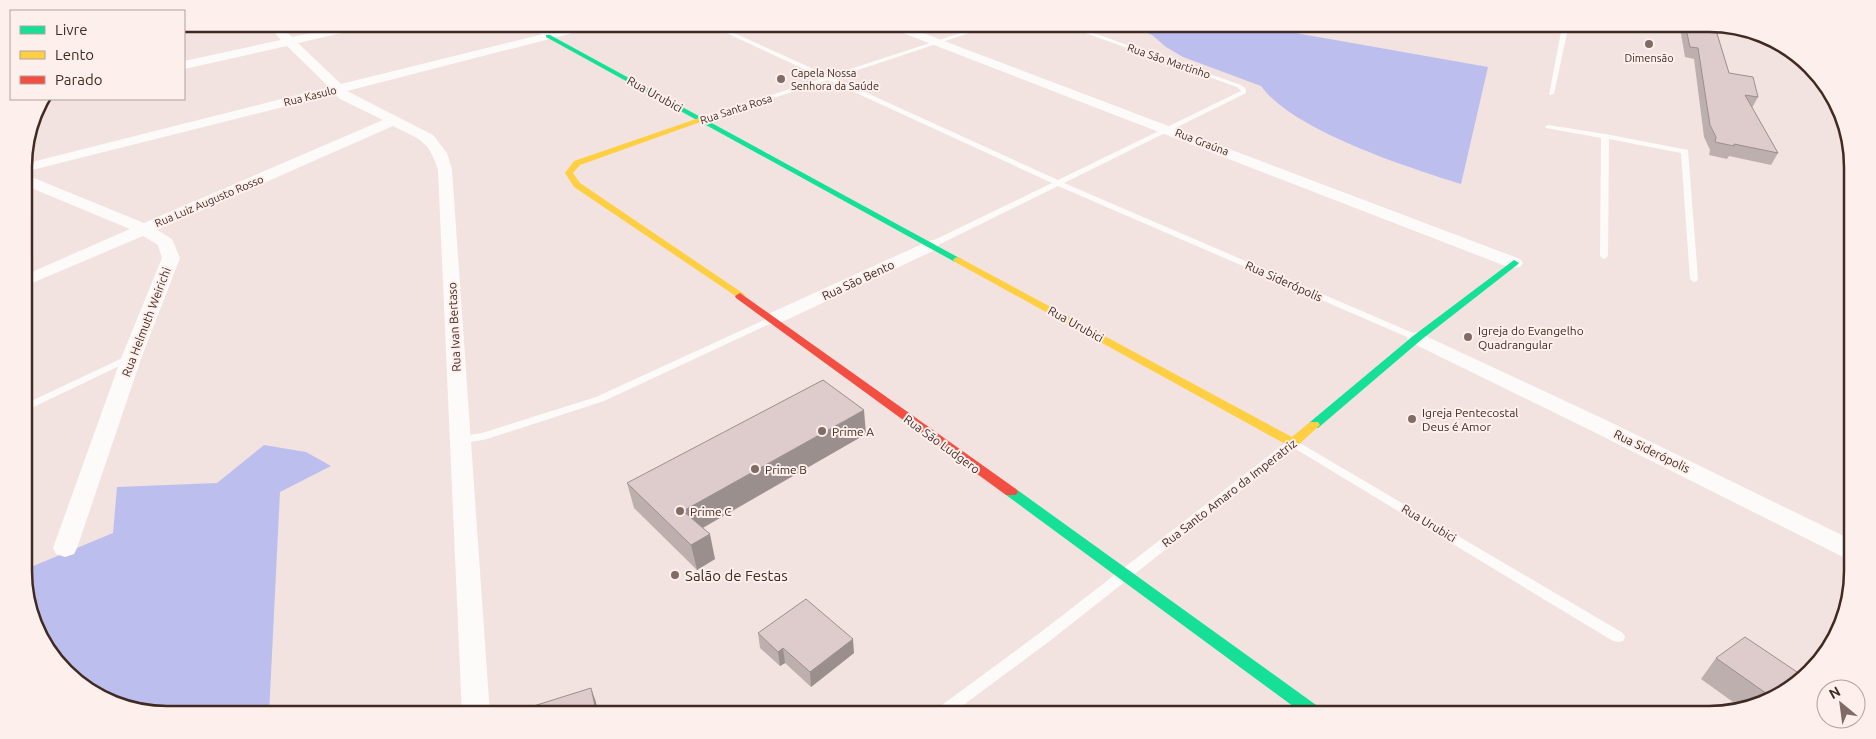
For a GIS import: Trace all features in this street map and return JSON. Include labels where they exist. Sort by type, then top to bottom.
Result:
[{"type":"street","name":"Rua Ivan Bertaso","points":[[280,33],[345,96],[428,138],[440,153],[445,170],[475,706]]},
{"type":"street","points":[[185,65],[328,33]]},
{"type":"street","name":"Rua Kasulo","points":[[33,166],[560,33]]},
{"type":"street","name":"Rua Graúna","points":[[914,33],[1514,263]]},
{"type":"street","name":"Rua Urubici","points":[[548,36],[1293,443]]},
{"type":"street","name":"Rua Santa Rosa","points":[[569,173],[577,163],[702,120]]},
{"type":"street","name":"Rua Luiz Augusto Rosso","points":[[33,278],[393,121]]},
{"type":"street","name":"Rua São Ludgero","points":[[569,173],[577,185],[773,319],[1305,706]]},
{"type":"street","name":"Rua Helmuth Weirichi","points":[[33,183],[144,229],[166,243],[171,258],[132,356],[65,548]]},
{"type":"street","name":"Rua São Bento","points":[[773,319],[931,245]]},
{"type":"street","name":"Rua Santo Amaro da Imperatriz","points":[[1293,443],[1417,338],[1514,263]]},
{"type":"street","name":"Rua Siderópolis","points":[[1417,338],[1844,547]]},
{"type":"lane","name":"Rua Urubici","points":[[542,33],[548,36]]},
{"type":"lane","name":"Rua Siderópolis","points":[[730,33],[1058,183],[1417,338]]},
{"type":"lane","name":"Rua Santa Rosa","points":[[702,120],[966,33]]},
{"type":"lane","name":"Rua São Martinho","points":[[1088,33],[1238,86],[1244,92]]},
{"type":"lane","points":[[1551,94],[1564,33]]},
{"type":"lane","name":"Rua São Bento","points":[[931,245],[1170,130],[1244,92]]},
{"type":"lane","points":[[1548,127],[1685,152],[1694,279]]},
{"type":"lane","points":[[1604,256],[1605,136]]},
{"type":"lane","name":"Rua São Bento","points":[[460,440],[482,436],[600,399],[773,319]]},
{"type":"lane","points":[[33,404],[132,356]]},
{"type":"lane","name":"Rua Urubici","points":[[1293,443],[1618,637]]},
{"type":"lane","name":"Rua Santo Amaro da Imperatriz","points":[[951,706],[1046,636],[1293,443]]},
{"type":"shaded area","points":[[1148,33],[1295,33],[1488,67],[1461,184],[1353,146],[1299,118],[1277,102],[1261,86],[1183,57],[1166,47]]},
{"type":"shaded area","points":[[264,445],[306,452],[331,466],[280,492],[269,706],[158,706],[141,704],[108,693],[92,684],[66,661],[46,631],[35,598],[33,566],[113,533],[117,487],[217,483]]},
{"type":"building","points":[[1687,33],[1717,33],[1729,73],[1753,77],[1758,97],[1745,95],[1778,153],[1715,142],[1716,137],[1710,125],[1698,48],[1690,47]]},
{"type":"building","points":[[823,380],[864,410],[683,511],[710,534],[691,545],[627,483]]},
{"type":"building","points":[[806,599],[853,639],[810,672],[783,648],[778,652],[758,633]]},
{"type":"building","points":[[1745,637],[1798,673],[1791,679],[1766,693],[1716,658]]},
{"type":"building","points":[[591,688],[595,706],[534,706]]},
{"type":"traffic: fast","points":[[548,36],[958,260]]},
{"type":"traffic: fast","points":[[1314,425],[1417,338],[1514,263]]},
{"type":"traffic: fast","points":[[1011,492],[1305,706]]},
{"type":"traffic: slow","points":[[702,120],[577,163],[569,173],[577,185],[740,296]]},
{"type":"traffic: slow","points":[[958,260],[1293,443],[1314,425]]},
{"type":"traffic: jam","points":[[740,296],[1011,492]]},
{"type":"place","name":"Dimensão","points":[[1649,44]]},
{"type":"place","name":"Capela Nossa Senhora da Saúde","points":[[781,79]]},
{"type":"place","name":"Igreja do Evangelho Quadrangular","points":[[1468,337]]},
{"type":"place","name":"Igreja Pentecostal Deus é Amor","points":[[1412,419]]},
{"type":"place","name":"Prime A","points":[[822,431]]},
{"type":"place","name":"Prime B","points":[[755,469]]},
{"type":"place","name":"Prime C","points":[[680,511]]},
{"type":"place","name":"Salão de Festas","points":[[675,575]]}]
